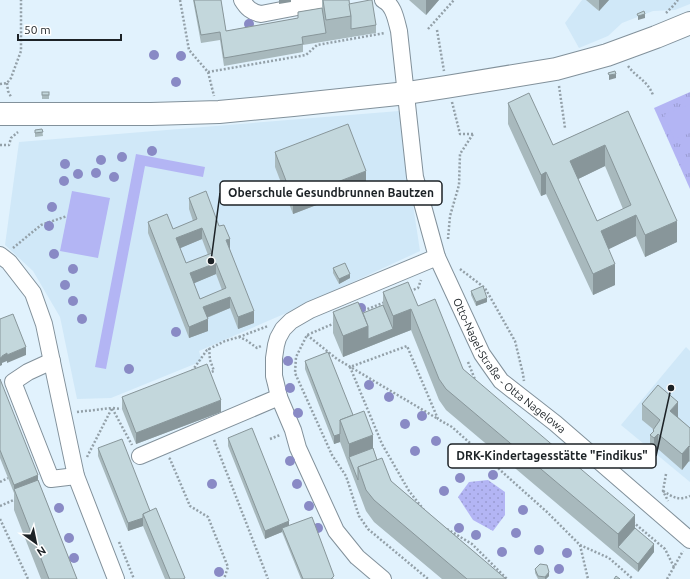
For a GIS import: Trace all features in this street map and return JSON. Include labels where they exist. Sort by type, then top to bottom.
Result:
[{"type":"street","points":[[242,0],[247,8],[261,14],[334,0]]},
{"type":"street","name":"Otto-Nagel-Straße - Otta Nagelowa","points":[[383,0],[390,6],[394,13],[399,31],[415,177],[436,257],[482,354],[501,381],[554,423],[690,540]]},
{"type":"street","points":[[0,114],[151,114],[219,112],[406,93],[449,94],[562,68],[606,55],[690,23]]},
{"type":"street","points":[[0,255],[9,262],[32,293],[44,324],[76,476],[116,579]]},
{"type":"street","points":[[383,579],[357,557],[336,531],[298,448],[276,384],[274,372],[274,331],[284,329],[291,321],[310,310],[436,257]]},
{"type":"street","points":[[52,361],[28,372],[13,382],[51,479],[76,476]]},
{"type":"street","points":[[140,456],[280,397]]},
{"type":"path","points":[[0,84],[7,83],[11,78],[21,51],[21,0]]},
{"type":"path","points":[[180,0],[189,50],[208,72],[219,112]]},
{"type":"path","points":[[428,28],[454,0]]},
{"type":"path","points":[[660,15],[666,13],[678,0]]},
{"type":"path","points":[[437,30],[449,94],[460,134],[473,134],[460,154],[459,185],[450,216],[447,242]]},
{"type":"path","points":[[208,72],[306,55],[317,45],[399,31]]},
{"type":"path","points":[[627,66],[645,82],[650,88],[653,96]]},
{"type":"path","points":[[558,82],[565,128]]},
{"type":"path","points":[[0,145],[10,145],[11,138],[16,132],[20,132]]},
{"type":"path","points":[[17,245],[41,225],[67,216]]},
{"type":"path","points":[[456,264],[460,270],[484,288],[515,341],[523,374],[524,399]]},
{"type":"path","points":[[404,294],[418,288],[422,276],[418,265]]},
{"type":"path","points":[[355,314],[390,300]]},
{"type":"path","points":[[342,320],[307,335],[296,357],[295,373],[332,455],[346,476],[359,516],[368,529],[428,579]]},
{"type":"path","points":[[239,337],[257,348],[274,331]]},
{"type":"path","points":[[191,373],[209,348],[225,340],[274,331]]},
{"type":"path","points":[[307,335],[337,359],[452,427],[547,512],[580,545],[609,558],[633,579]]},
{"type":"path","points":[[350,367],[407,346],[438,419]]},
{"type":"path","points":[[205,374],[214,371],[210,360],[209,348]]},
{"type":"path","points":[[466,355],[476,384]]},
{"type":"path","points":[[350,367],[382,444],[408,491],[428,514]]},
{"type":"path","points":[[76,476],[112,408]]},
{"type":"path","points":[[112,408],[128,439],[140,456],[170,458],[190,506],[208,517],[228,567],[224,579]]},
{"type":"path","points":[[63,413],[122,408]]},
{"type":"path","points":[[209,427],[268,579]]},
{"type":"path","points":[[666,474],[663,491],[669,504]]},
{"type":"path","points":[[0,482],[8,478]]},
{"type":"path","points":[[663,491],[676,498],[690,496]]},
{"type":"path","points":[[0,506],[20,498]]},
{"type":"path","points":[[629,518],[665,549],[674,567]]},
{"type":"path","points":[[0,519],[28,579]]},
{"type":"path","points":[[445,528],[472,544],[507,579]]},
{"type":"path","points":[[667,579],[690,540]]},
{"type":"path","points":[[580,545],[588,579]]},
{"type":"shaded area","points":[[582,0],[690,0],[690,4],[675,10],[653,11],[622,23],[608,36],[579,48],[565,23]]},
{"type":"shaded area","points":[[399,111],[420,251],[284,314],[199,351],[202,361],[111,398],[77,399],[60,317],[33,271],[5,245],[19,142]]},
{"type":"shaded area","points":[[686,347],[690,351],[690,482],[621,425]]},
{"type":"green space","points":[[690,92],[690,189],[654,108]]},
{"type":"green space","points":[[690,104],[690,133],[674,139],[664,115]]},
{"type":"green space","points":[[136,154],[205,167],[203,177],[145,166],[106,369],[95,367]]},
{"type":"green space","points":[[72,191],[110,198],[98,258],[60,251]]},
{"type":"green space","points":[[488,480],[505,492],[505,515],[493,531],[473,520],[458,497],[469,482]]},
{"type":"building","points":[[194,0],[221,0],[226,31],[298,18],[298,12],[322,8],[326,33],[302,37],[303,44],[224,58],[220,32],[201,35]]},
{"type":"building","points":[[323,0],[349,0],[351,16],[326,20]]},
{"type":"building","points":[[372,0],[376,25],[351,29],[349,4]]},
{"type":"building","points":[[644,11],[645,14],[638,16],[637,14]]},
{"type":"building","points":[[615,71],[616,74],[609,75],[608,73]]},
{"type":"building","points":[[42,92],[49,92],[49,95],[42,95]]},
{"type":"building","points":[[529,93],[553,145],[628,111],[677,221],[645,235],[636,215],[601,231],[615,264],[593,274],[546,172],[541,175],[508,103]],"holes":[[[605,145],[631,205],[597,221],[570,161]]]},
{"type":"building","points":[[348,124],[366,171],[293,199],[275,152]]},
{"type":"building","points":[[42,129],[43,132],[35,133],[35,130]]},
{"type":"building","points":[[206,191],[219,226],[224,225],[230,239],[226,240],[254,311],[238,317],[230,297],[203,307],[208,319],[189,327],[148,222],[167,214],[173,229],[197,219],[189,198]],"holes":[[[202,228],[212,253],[186,263],[176,238]],[[216,263],[226,288],[200,299],[190,273]]]},
{"type":"building","points":[[345,263],[350,274],[339,279],[333,268]]},
{"type":"building","points":[[408,282],[418,306],[435,299],[463,369],[635,515],[618,534],[446,389],[439,379],[411,309],[393,316],[383,292]]},
{"type":"building","points":[[483,286],[487,298],[476,302],[471,291]]},
{"type":"building","points":[[358,302],[368,326],[343,336],[333,312]]},
{"type":"building","points":[[383,305],[393,329],[368,339],[368,326],[363,313]]},
{"type":"building","points":[[13,314],[26,347],[7,355],[7,353],[0,358],[0,319]]},
{"type":"building","points":[[328,352],[353,415],[340,420],[340,434],[334,436],[305,361]]},
{"type":"building","points":[[207,364],[221,400],[136,433],[122,397]]},
{"type":"building","points":[[0,379],[38,475],[14,485],[0,450]]},
{"type":"building","points":[[658,385],[678,402],[670,411],[690,428],[690,447],[689,446],[682,454],[658,434],[654,438],[650,435],[660,420],[642,404]]},
{"type":"building","points":[[364,411],[373,435],[349,444],[340,420]]},
{"type":"building","points":[[252,428],[289,521],[265,531],[228,438]]},
{"type":"building","points":[[122,439],[150,511],[143,514],[143,518],[128,523],[98,448]]},
{"type":"building","points":[[373,448],[377,460],[358,467],[358,480],[349,457]]},
{"type":"building","points":[[382,458],[391,481],[506,579],[467,579],[374,500],[366,490],[358,467]]},
{"type":"building","points":[[38,480],[77,579],[49,579],[14,489]]},
{"type":"building","points":[[156,508],[185,578],[183,579],[170,579],[143,514]]},
{"type":"building","points":[[312,517],[334,576],[331,579],[303,579],[282,528]]},
{"type":"building","points":[[635,528],[654,544],[638,564],[618,547]]},
{"type":"building","points":[[540,564],[547,565],[549,572],[545,577],[538,576],[535,569]]},
{"type":"place","name":"Oberschule Gesundbrunnen Bautzen","points":[[211,261]]},
{"type":"place","name":"DRK-Kindertagesstätte \"Findikus\"","points":[[671,388]]}]
